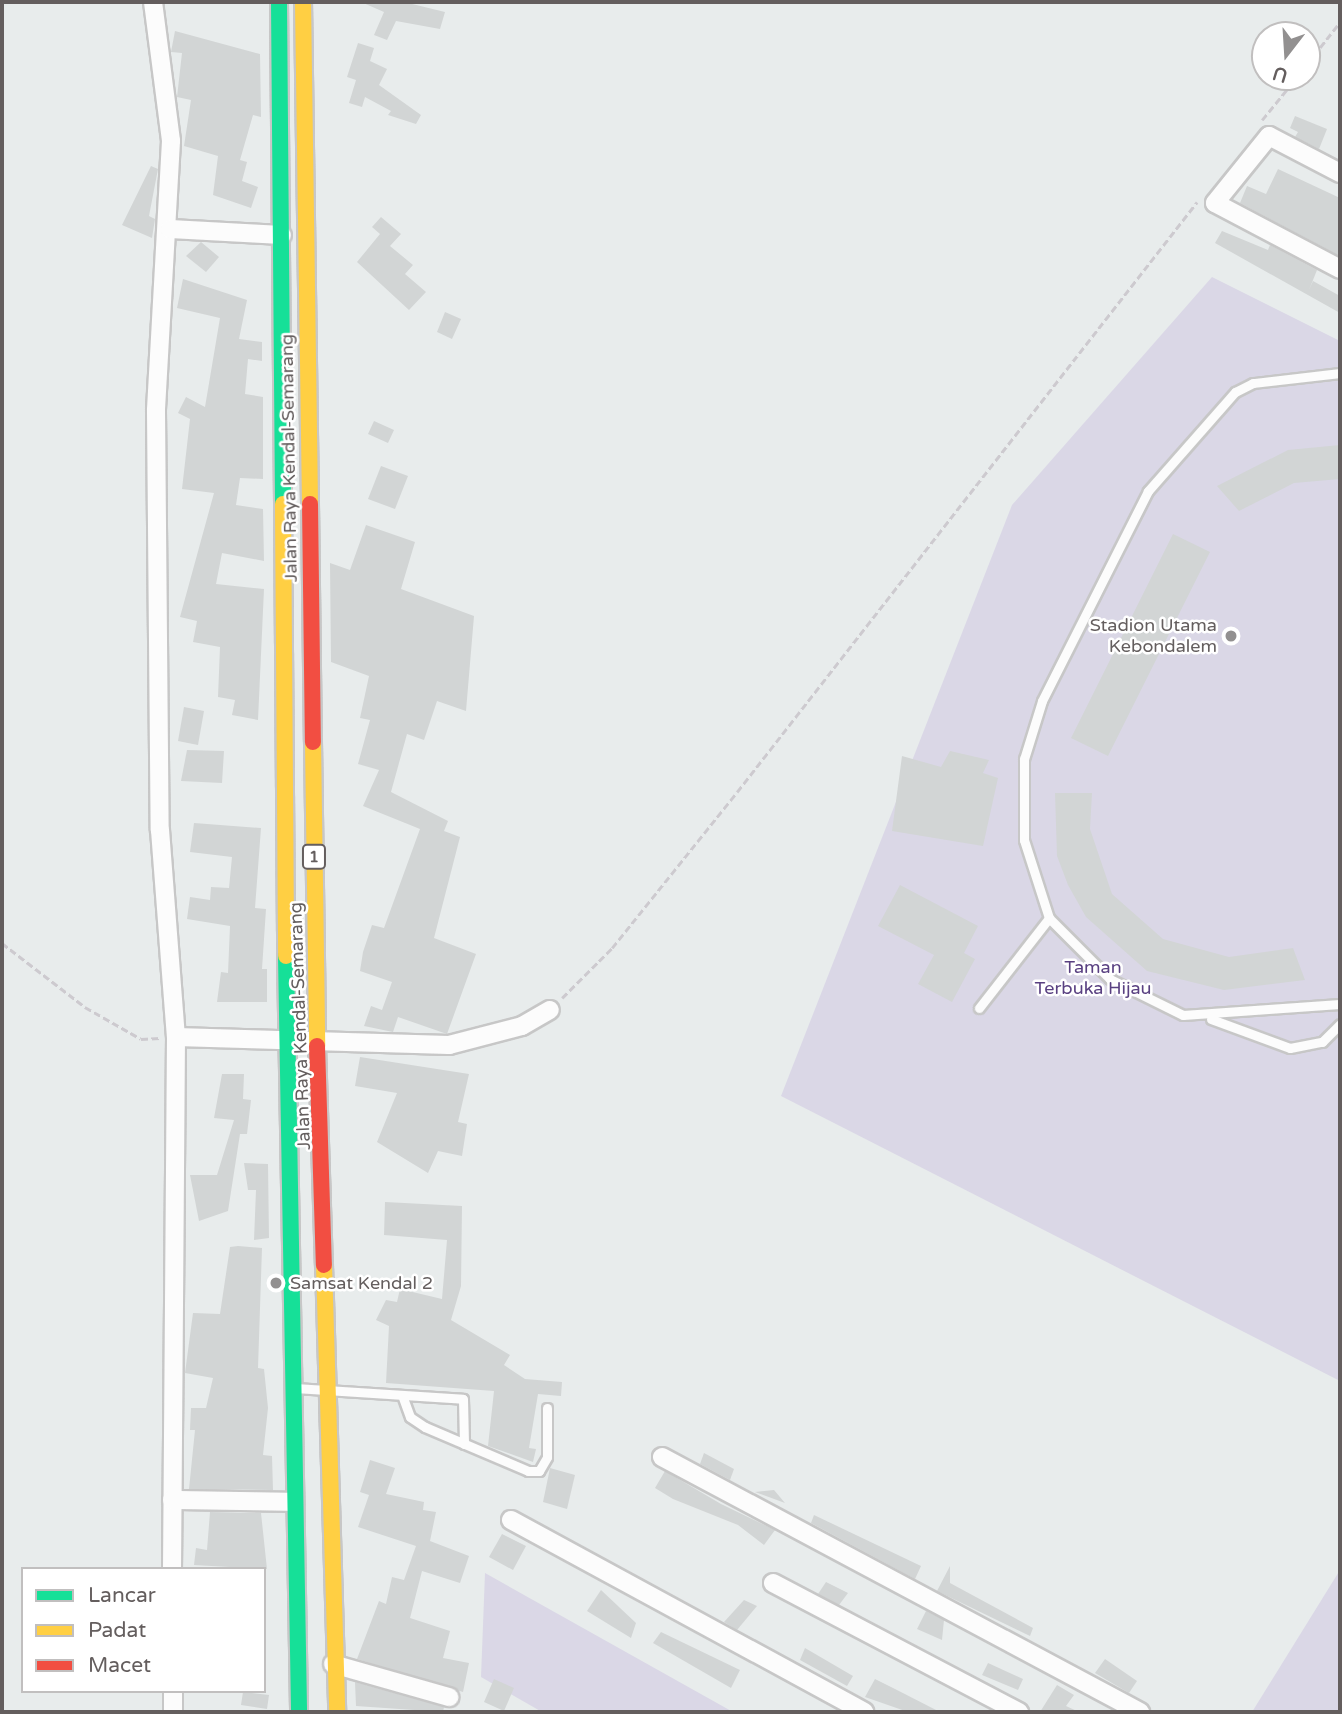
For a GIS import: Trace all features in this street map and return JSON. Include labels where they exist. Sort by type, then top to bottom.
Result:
[{"type":"highway","name":"Jalan Raya Kendal-Semarang","points":[[279,2],[290,1038],[289,1387],[299,1712]]},
{"type":"highway","name":"Jalan Raya Kendal-Semarang","points":[[303,2],[317,1037],[330,1390],[333,1664],[337,1712]]},
{"type":"highway","points":[[286,565],[310,565]]},
{"type":"street","points":[[153,2],[171,141],[170,229],[156,411],[160,830],[176,1037],[172,1567]]},
{"type":"street","points":[[1340,173],[1269,136],[1215,203],[1340,269]]},
{"type":"street","points":[[170,229],[282,235]]},
{"type":"street","points":[[176,1037],[317,1037],[468,1044],[550,1010]]},
{"type":"street","points":[[662,1457],[1140,1712]]},
{"type":"street","points":[[172,1500],[293,1502]]},
{"type":"street","points":[[511,1520],[864,1712]]},
{"type":"street","points":[[773,1583],[1019,1712]]},
{"type":"street","points":[[333,1664],[449,1697]]},
{"type":"street","points":[[173,1693],[173,1712]]},
{"type":"lane","points":[[1340,373],[1253,383],[1235,392],[1148,491],[1042,701],[1024,759],[1024,840],[1049,918],[1110,979],[1183,1015],[1209,1018],[1340,1004]]},
{"type":"lane","points":[[979,1008],[1049,918]]},
{"type":"lane","points":[[1209,1018],[1290,1048],[1322,1042],[1340,1024]]},
{"type":"lane","points":[[289,1387],[463,1399],[464,1444]]},
{"type":"lane","points":[[402,1395],[411,1417],[464,1444],[538,1471],[547,1457],[547,1408]]},
{"type":"path","points":[[1321,46],[1340,22]]},
{"type":"path","points":[[1257,127],[1286,91]]},
{"type":"path","points":[[550,1010],[612,948],[737,792],[1202,196]]},
{"type":"path","points":[[2,943],[85,1007],[141,1039],[176,1037]]},
{"type":"green space","name":"Taman Terbuka Hijau","points":[[1212,277],[1340,341],[1340,1381],[781,1096],[1012,505]]},
{"type":"green space","points":[[1340,1570],[1340,1712],[1252,1712]]},
{"type":"green space","points":[[485,1573],[733,1712],[542,1712],[481,1677]]},
{"type":"building","points":[[361,2],[404,2],[445,12],[440,29],[396,21],[387,40],[374,35],[384,12]]},
{"type":"building","points":[[175,31],[260,54],[261,117],[253,115],[240,160],[247,162],[242,181],[258,187],[251,208],[213,195],[218,156],[184,146],[191,100],[177,97],[182,53],[171,52]]},
{"type":"building","points":[[358,43],[374,48],[370,61],[387,69],[379,85],[421,115],[416,124],[388,115],[391,111],[365,97],[362,107],[349,103],[356,80],[347,77]]},
{"type":"building","points":[[1295,116],[1327,129],[1319,149],[1295,137],[1298,132],[1290,128]]},
{"type":"building","points":[[151,166],[158,169],[149,216],[155,219],[152,238],[122,225]]},
{"type":"building","points":[[1278,169],[1340,198],[1340,256],[1240,203],[1247,186],[1266,194]]},
{"type":"building","points":[[381,217],[401,234],[390,246],[413,265],[405,274],[426,292],[409,310],[357,262],[380,234],[372,227]]},
{"type":"building","points":[[1222,231],[1268,250],[1270,245],[1317,270],[1309,290],[1313,281],[1340,296],[1340,313],[1215,243]]},
{"type":"building","points":[[201,242],[219,257],[206,272],[186,256]]},
{"type":"building","points":[[183,279],[247,300],[239,339],[262,342],[262,361],[248,359],[245,394],[263,397],[263,479],[240,478],[236,505],[263,509],[264,561],[222,553],[216,584],[264,589],[258,720],[232,715],[235,700],[218,697],[220,647],[193,642],[197,621],[180,617],[214,493],[182,489],[190,419],[178,413],[186,397],[205,407],[220,318],[177,308]]},
{"type":"building","points":[[445,312],[461,319],[452,339],[437,332]]},
{"type":"building","points":[[374,421],[394,430],[388,443],[368,434]]},
{"type":"building","points":[[1340,445],[1340,479],[1294,483],[1239,511],[1217,486],[1288,450]]},
{"type":"building","points":[[381,466],[408,476],[395,509],[368,499]]},
{"type":"building","points":[[366,525],[415,542],[401,589],[474,616],[466,711],[437,701],[424,740],[407,734],[391,792],[448,821],[444,831],[460,837],[434,938],[476,954],[447,1034],[398,1017],[393,1032],[364,1026],[371,1006],[382,1010],[392,982],[360,971],[363,952],[372,925],[384,928],[420,829],[363,806],[379,770],[358,764],[370,720],[360,718],[369,676],[331,662],[330,563],[350,570]]},
{"type":"building","points":[[1173,534],[1210,552],[1108,756],[1071,738]]},
{"type":"building","points":[[184,707],[204,711],[198,745],[178,741]]},
{"type":"building","points":[[187,750],[224,751],[222,783],[181,781]]},
{"type":"building","points":[[950,751],[989,760],[983,773],[998,778],[983,846],[892,831],[902,756],[941,767]]},
{"type":"building","points":[[1055,793],[1092,793],[1090,829],[1112,894],[1163,939],[1229,957],[1293,948],[1305,980],[1224,990],[1147,971],[1086,917],[1068,885],[1057,856]]},
{"type":"building","points":[[194,823],[261,828],[255,908],[266,909],[262,969],[267,969],[267,1002],[217,1002],[221,972],[228,973],[230,926],[187,919],[190,897],[210,900],[211,887],[229,888],[232,857],[190,852]]},
{"type":"building","points":[[900,885],[978,926],[964,953],[975,959],[952,1002],[918,984],[934,955],[878,926]]},
{"type":"building","points":[[360,1057],[469,1074],[458,1122],[467,1124],[462,1156],[438,1151],[428,1173],[377,1142],[397,1093],[355,1086]]},
{"type":"building","points":[[222,1074],[244,1074],[243,1099],[251,1100],[247,1134],[240,1134],[228,1211],[199,1221],[190,1175],[217,1175],[234,1120],[214,1118]]},
{"type":"building","points":[[244,1163],[268,1164],[269,1238],[254,1240],[256,1190],[248,1190]]},
{"type":"building","points":[[385,1202],[462,1206],[461,1286],[451,1320],[510,1355],[504,1365],[525,1379],[562,1382],[561,1396],[538,1394],[529,1448],[536,1449],[533,1462],[488,1446],[494,1391],[386,1383],[389,1326],[376,1320],[386,1300],[397,1302],[400,1289],[442,1299],[447,1240],[384,1235]]},
{"type":"building","points":[[230,1247],[262,1248],[258,1368],[264,1369],[268,1408],[263,1455],[272,1456],[273,1490],[189,1489],[195,1430],[190,1430],[191,1408],[206,1408],[213,1378],[185,1373],[193,1313],[220,1314]]},
{"type":"building","points":[[704,1453],[734,1469],[730,1480],[700,1464]]},
{"type":"building","points":[[370,1460],[395,1468],[386,1494],[424,1502],[423,1510],[436,1512],[430,1541],[469,1556],[460,1583],[422,1571],[410,1618],[450,1631],[443,1658],[469,1663],[463,1692],[357,1659],[379,1601],[386,1604],[392,1577],[404,1580],[416,1546],[358,1527],[369,1495],[360,1492]]},
{"type":"building","points":[[550,1468],[575,1475],[567,1509],[543,1502]]},
{"type":"building","points":[[665,1471],[721,1504],[775,1530],[764,1545],[738,1525],[673,1499],[655,1488]]},
{"type":"building","points":[[774,1490],[785,1503],[755,1492]]},
{"type":"building","points":[[210,1512],[261,1513],[267,1569],[194,1565],[196,1548],[207,1550]]},
{"type":"building","points":[[814,1515],[921,1566],[915,1579],[811,1523]]},
{"type":"building","points":[[502,1534],[526,1546],[513,1570],[489,1557]]},
{"type":"building","points":[[950,1566],[950,1583],[1033,1628],[1030,1636],[937,1591]]},
{"type":"building","points":[[826,1582],[848,1593],[839,1605],[818,1594]]},
{"type":"building","points":[[601,1590],[636,1623],[631,1638],[587,1611]]},
{"type":"building","points":[[744,1600],[757,1606],[737,1630],[724,1622]]},
{"type":"building","points":[[926,1611],[944,1620],[942,1640],[917,1629]]},
{"type":"building","points":[[661,1632],[740,1670],[731,1688],[653,1643]]},
{"type":"building","points":[[805,1648],[853,1676],[847,1686],[800,1660]]},
{"type":"building","points":[[1105,1659],[1137,1681],[1129,1693],[1095,1673]]},
{"type":"building","points":[[988,1663],[1023,1679],[1018,1690],[982,1675]]},
{"type":"building","points":[[494,1679],[514,1688],[504,1711],[484,1702]]},
{"type":"building","points":[[875,1679],[940,1712],[908,1712],[865,1697]]},
{"type":"building","points":[[355,1682],[444,1707],[443,1712],[356,1706]]},
{"type":"building","points":[[1057,1685],[1074,1695],[1066,1706],[1079,1712],[1040,1712]]},
{"type":"building","points":[[243,1693],[269,1695],[267,1709],[241,1705]]},
{"type":"traffic: fast","points":[[279,2],[283,504]]},
{"type":"traffic: fast","points":[[286,956],[299,1712]]},
{"type":"traffic: slow","points":[[303,2],[310,504]]},
{"type":"traffic: slow","points":[[283,504],[286,956]]},
{"type":"traffic: slow","points":[[313,742],[317,1046]]},
{"type":"traffic: slow","points":[[324,1265],[337,1712]]},
{"type":"traffic: jam","points":[[310,504],[313,742]]},
{"type":"traffic: jam","points":[[317,1046],[324,1265]]},
{"type":"place","name":"Stadion Utama Kebondalem","points":[[1231,636]]},
{"type":"place","name":"Samsat Kendal 2","points":[[276,1283]]}]
